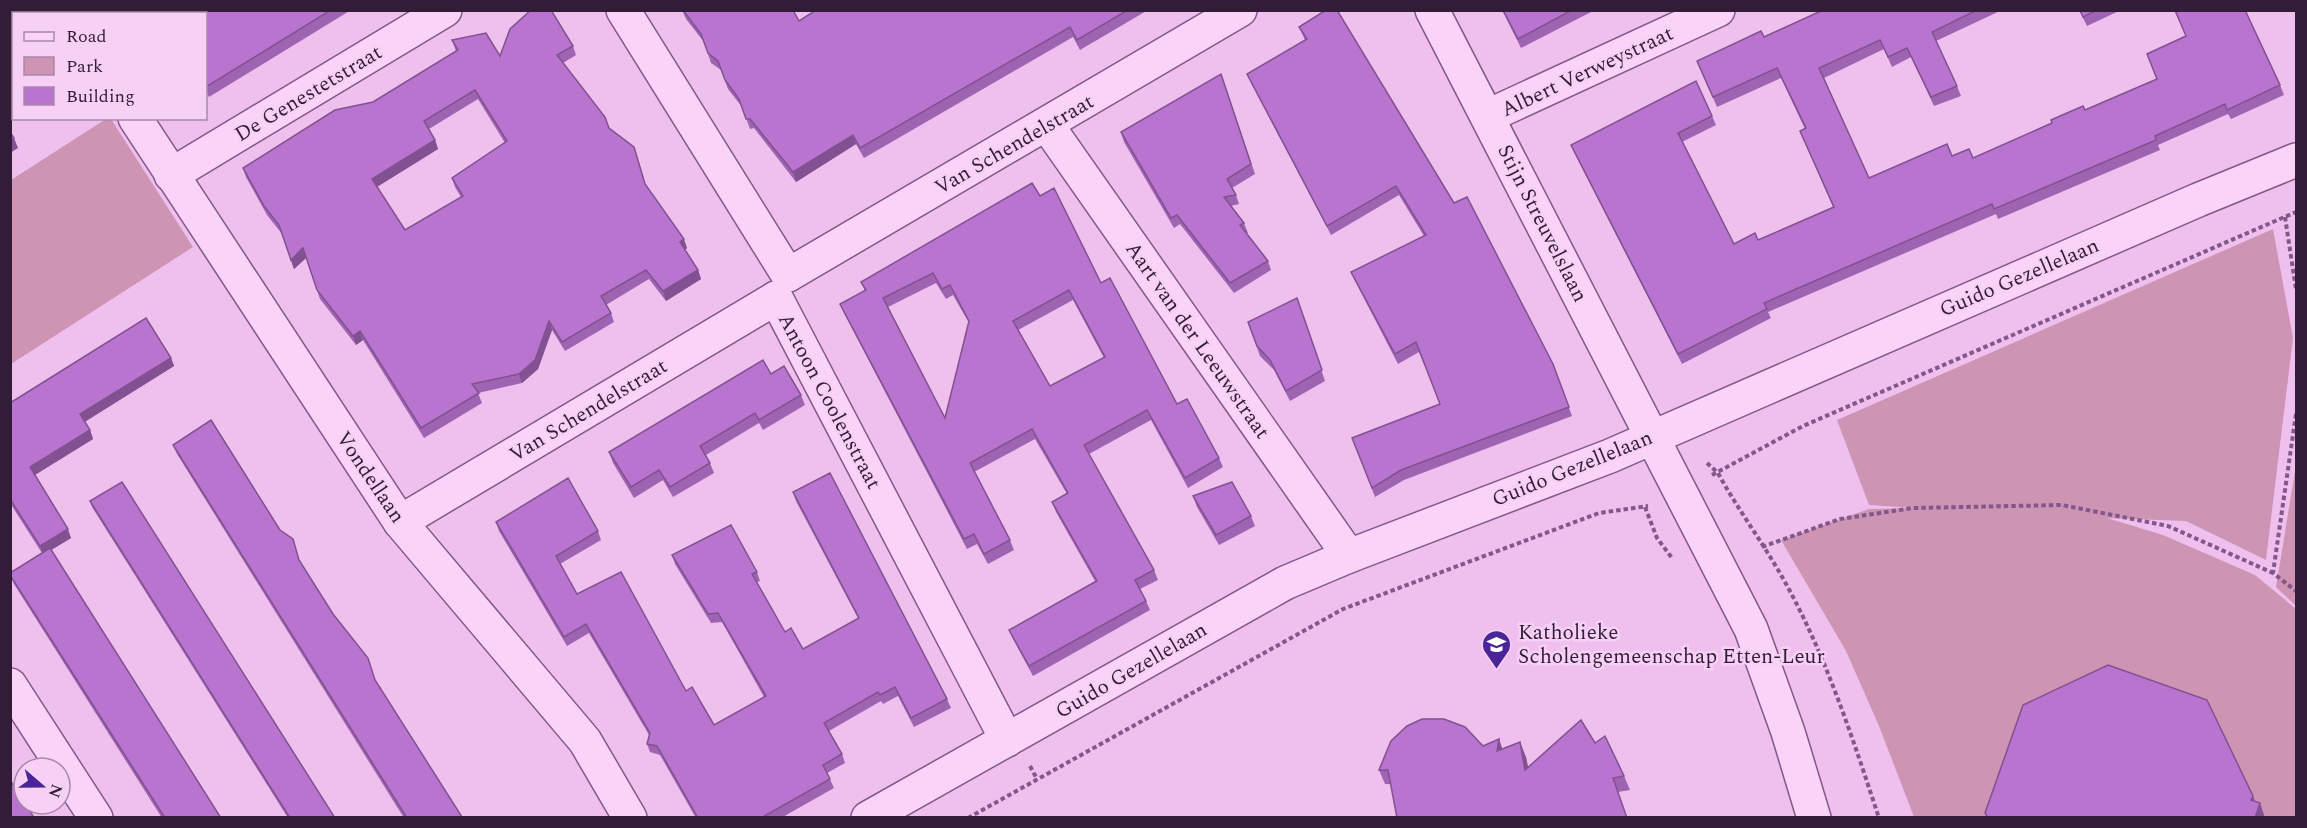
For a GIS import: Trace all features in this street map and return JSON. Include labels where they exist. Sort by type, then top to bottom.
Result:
[{"type":"street","name":"De Genestetstraat","points":[[171,175],[445,10]]},
{"type":"street","name":"Antoon Coolenstraat","points":[[623,10],[782,286],[1007,740]]},
{"type":"street","name":"Van Schendelstraat","points":[[400,522],[782,286],[1240,10]]},
{"type":"street","name":"Stijn Streuvelslaan","points":[[1432,10],[1751,629],[1788,732],[1814,818]]},
{"type":"street","name":"Albert Verweystraat","points":[[1488,116],[1718,10]]},
{"type":"street","name":"Vondellaan","points":[[136,120],[400,522],[585,741],[630,818]]},
{"type":"street","name":"Aart van der Leeuwstraat","points":[[1047,125],[1348,556]]},
{"type":"street","name":"Guido Gezellelaan","points":[[868,818],[1285,582],[1610,456],[2187,205],[2296,160]]},
{"type":"street","points":[[10,685],[96,818]]},
{"type":"path","points":[[1718,473],[1803,426],[2296,212]]},
{"type":"path","points":[[2285,217],[2296,289]]},
{"type":"path","points":[[2273,573],[2296,414]]},
{"type":"path","points":[[1702,459],[1718,473],[1780,573],[1813,642],[1841,709],[1879,818]]},
{"type":"path","points":[[1762,547],[1840,519],[1913,508],[2062,505],[2168,526],[2273,573],[2296,591]]},
{"type":"path","points":[[968,818],[1343,609],[1599,513],[1645,507]]},
{"type":"green space","points":[[104,120],[112,120],[193,247],[11,364],[11,180]]},
{"type":"green space","points":[[2273,229],[2293,338],[2266,560],[2186,521],[2107,518],[2163,535],[2255,575],[2296,609],[2296,817],[1914,817],[1879,726],[1846,651],[1781,540],[1869,509],[1914,508],[1869,505],[1837,420]]},
{"type":"green space","points":[[2296,465],[2296,606],[2276,587]]},
{"type":"building","points":[[134,10],[331,10],[207,86],[207,12],[135,12]]},
{"type":"building","points":[[531,10],[551,10],[573,46],[557,55],[605,117],[609,128],[634,147],[645,184],[684,239],[680,242],[698,270],[663,291],[646,270],[601,296],[611,313],[562,342],[549,321],[535,360],[519,374],[472,384],[479,393],[421,428],[360,331],[353,336],[317,290],[303,248],[291,260],[279,225],[264,206],[243,168],[335,110],[373,102],[458,50],[452,40],[486,33],[500,56],[510,29]],"holes":[[[475,90],[507,141],[452,178],[463,196],[405,230],[372,179],[435,140],[424,121]]]},
{"type":"building","points":[[683,10],[793,10],[799,21],[816,10],[1128,10],[1077,40],[1070,27],[860,148],[853,135],[793,172],[750,119],[746,119],[739,99],[725,80],[718,61],[708,53],[701,34]]},
{"type":"building","points":[[1326,10],[1337,10],[1454,203],[1467,197],[1553,364],[1569,407],[1401,470],[1372,488],[1352,438],[1440,404],[1416,342],[1395,354],[1351,272],[1426,235],[1396,186],[1327,226],[1247,74],[1307,39],[1299,27]]},
{"type":"building","points":[[1503,10],[1572,10],[1518,39]]},
{"type":"building","points":[[1823,10],[1977,10],[1932,32],[1957,86],[1931,97],[1907,48],[1888,57],[1880,40],[1819,68],[1869,178],[1947,144],[1952,156],[1969,149],[1973,158],[2052,123],[2051,120],[2083,106],[2085,110],[2157,79],[2147,54],[2186,36],[2175,10],[2245,10],[2280,85],[2227,110],[2225,104],[2155,136],[2156,140],[1994,209],[1992,204],[1764,303],[1767,309],[1678,354],[1571,145],[1696,81],[1712,116],[1678,133],[1734,244],[1755,233],[1758,240],[1834,207],[1800,131],[1806,128],[1777,68],[1713,97],[1697,61],[1761,31],[1764,37]]},
{"type":"building","points":[[2080,10],[2097,10],[2083,17]]},
{"type":"building","points":[[1221,74],[1251,164],[1227,179],[1236,195],[1224,197],[1244,223],[1240,225],[1268,261],[1230,283],[1177,215],[1171,218],[1121,132]]},
{"type":"building","points":[[1032,183],[1040,196],[1054,188],[1101,283],[1110,278],[1177,404],[1187,399],[1219,458],[1185,478],[1147,410],[1084,445],[1154,570],[1135,580],[1146,601],[1029,666],[1009,630],[1097,581],[1052,502],[1068,493],[1032,429],[970,463],[1010,540],[984,554],[974,534],[964,539],[840,304],[866,290],[861,282]],"holes":[[[933,273],[942,289],[950,285],[969,321],[945,418],[883,298]],[[1069,290],[1105,357],[1050,386],[1013,321]]]},
{"type":"building","points":[[1297,298],[1322,370],[1286,391],[1270,360],[1257,346],[1248,322]]},
{"type":"building","points":[[146,318],[171,358],[80,414],[90,430],[30,467],[68,529],[40,546],[10,499],[10,403]]},
{"type":"building","points":[[763,360],[771,374],[784,366],[801,395],[759,420],[755,413],[700,446],[710,463],[670,487],[659,470],[631,487],[609,452]]},
{"type":"building","points":[[211,420],[280,530],[293,539],[299,560],[333,614],[368,658],[375,680],[462,817],[407,818],[173,445]]},
{"type":"building","points":[[830,473],[947,699],[911,718],[895,687],[880,695],[878,692],[824,723],[842,754],[823,765],[830,779],[761,818],[698,818],[657,746],[647,744],[650,733],[586,624],[564,637],[496,522],[568,478],[598,531],[556,556],[577,594],[621,572],[686,691],[692,687],[714,725],[766,696],[718,613],[708,614],[672,555],[731,525],[757,572],[752,574],[785,632],[791,628],[803,649],[859,618],[793,492]]},
{"type":"building","points":[[122,482],[335,818],[290,818],[90,501]]},
{"type":"building","points":[[1232,482],[1251,516],[1216,535],[1193,496]]},
{"type":"building","points":[[50,548],[221,818],[165,818],[10,575]]},
{"type":"building","points":[[2108,665],[2207,700],[2253,796],[2251,800],[2260,803],[2255,818],[1988,818],[1985,813],[2023,705]]},
{"type":"building","points":[[1422,719],[1444,719],[1465,727],[1483,746],[1499,739],[1497,751],[1520,742],[1525,770],[1581,720],[1595,743],[1605,736],[1624,776],[1613,778],[1627,818],[1397,818],[1388,770],[1379,770],[1391,741],[1407,726]]},
{"type":"building","points":[[10,780],[12,783],[12,816],[33,816],[34,818],[10,818]]},
{"type":"place","name":"Katholieke Scholengemeenschap Etten-Leur","points":[[1497,670]]}]
